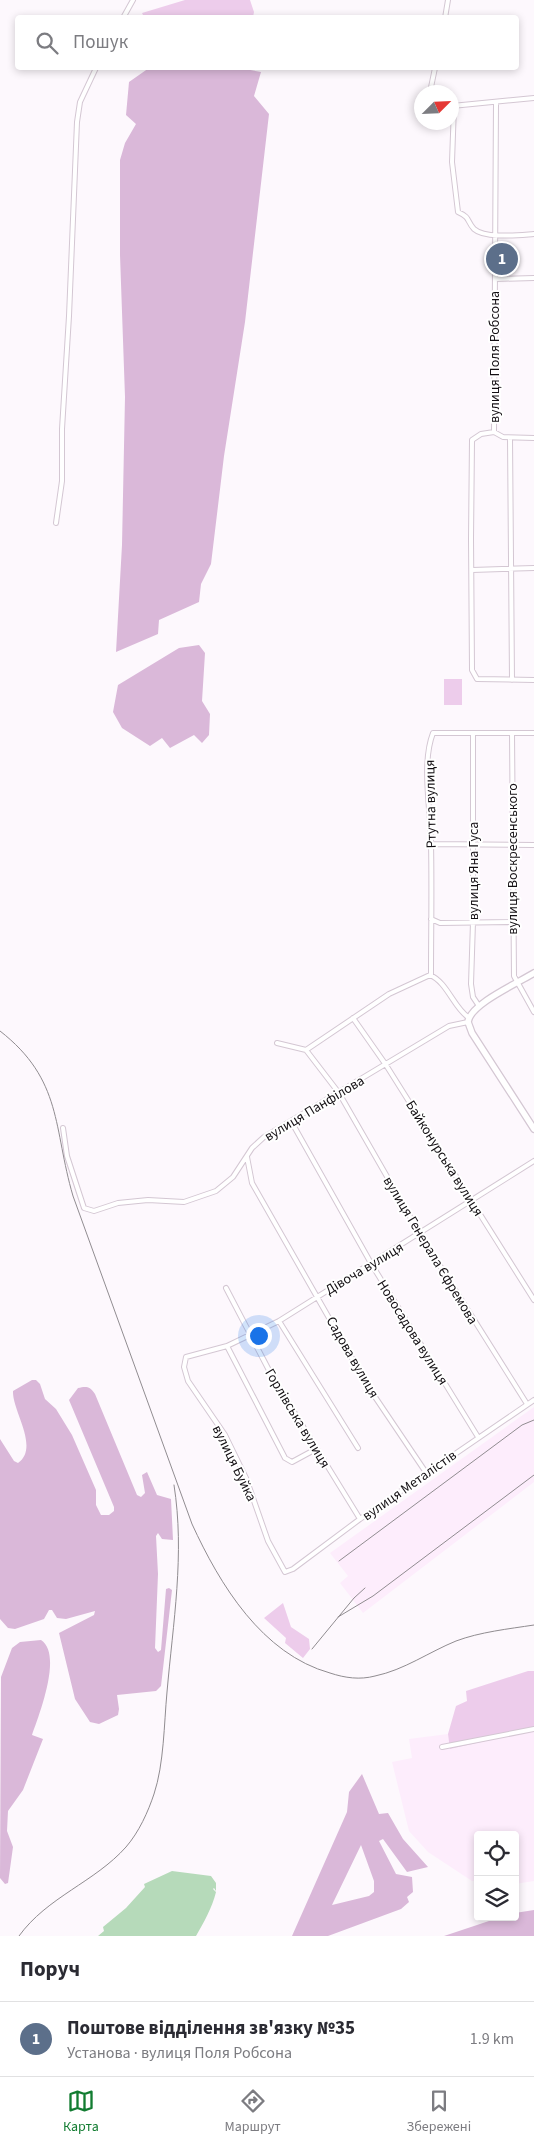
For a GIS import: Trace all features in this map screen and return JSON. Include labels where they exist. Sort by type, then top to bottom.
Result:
[{"type":"main road","points":[[534,973],[478,1006],[468,1020],[472,1033],[534,1129]]},
{"type":"street","points":[[126,15],[133,0]]},
{"type":"street","points":[[446,15],[448,0]]},
{"type":"street","points":[[56,523],[62,481],[62,429],[77,122],[80,102],[95,70]]},
{"type":"street","points":[[431,85],[435,70]]},
{"type":"street","points":[[459,106],[534,98]]},
{"type":"street","name":"вулиця Поля Робсона","points":[[494,432],[496,103]]},
{"type":"street","points":[[453,130],[452,162],[458,212],[467,217],[475,229],[495,235],[534,234]]},
{"type":"street","points":[[495,279],[534,278]]},
{"type":"street","points":[[534,438],[503,437],[494,432],[481,434],[472,440],[472,670],[477,679],[534,680]]},
{"type":"street","points":[[510,438],[512,680]]},
{"type":"street","points":[[472,570],[534,568]]},
{"type":"street","name":"Ртутна вулиця","points":[[430,975],[432,844],[428,777],[429,743],[433,733],[534,733]]},
{"type":"street","name":"вулиця Яна Гуса","points":[[473,733],[473,922],[471,984],[473,996],[478,1006]]},
{"type":"street","name":"вулиця Воскресенського","points":[[512,733],[512,922],[514,976],[517,983]]},
{"type":"street","points":[[432,844],[534,845]]},
{"type":"street","points":[[431,919],[440,923],[512,922]]},
{"type":"street","points":[[277,1043],[306,1050],[389,994],[430,975],[452,997],[468,1020]]},
{"type":"street","points":[[517,983],[534,1012]]},
{"type":"street","name":"Байконурська вулиця","points":[[353,1018],[386,1065],[534,1300]]},
{"type":"street","name":"вулиця Панфілова","points":[[63,1128],[67,1156],[84,1208],[94,1211],[118,1203],[148,1200],[184,1202],[216,1192],[233,1177],[246,1157],[264,1137],[449,1026],[468,1020]]},
{"type":"street","name":"вулиця Генерала Єфремова","points":[[306,1050],[339,1093],[420,1234],[526,1404]]},
{"type":"street","name":"Новосадова вулиця","points":[[290,1121],[372,1265],[478,1437]]},
{"type":"street","name":"Садова вулиця","points":[[246,1157],[252,1183],[369,1388],[427,1474]]},
{"type":"street","name":"Дівоча вулиця","points":[[186,1356],[227,1346],[279,1321],[372,1265],[534,1161]]},
{"type":"street","name":"Горлівська вулиця","points":[[226,1288],[250,1335],[316,1449],[360,1519]]},
{"type":"street","points":[[279,1321],[358,1448]]},
{"type":"street","points":[[227,1346],[285,1458],[292,1462],[316,1449]]},
{"type":"street","name":"вулиця Буйка","points":[[186,1356],[184,1368],[188,1381],[226,1435],[246,1478],[268,1542],[285,1572]]},
{"type":"street","name":"вулиця Металістів","points":[[285,1572],[534,1400]]},
{"type":"street","points":[[442,1747],[534,1729]]},
{"type":"shaded area","points":[[185,0],[250,0],[254,12],[253,15],[143,15],[142,13]]},
{"type":"shaded area","points":[[146,70],[250,70],[261,72],[254,96],[269,114],[245,322],[224,456],[211,564],[201,584],[199,602],[159,620],[158,634],[116,652],[122,545],[125,397],[120,255],[120,160],[125,143],[136,124],[126,115],[129,82]]},
{"type":"shaded area","points":[[199,645],[205,653],[202,701],[210,714],[209,735],[202,743],[194,735],[170,748],[162,738],[150,746],[122,728],[113,712],[118,685],[179,648]]},
{"type":"shaded area","points":[[444,679],[462,679],[462,705],[444,705]]},
{"type":"shaded area","points":[[32,1380],[36,1380],[40,1384],[45,1399],[56,1409],[72,1435],[96,1490],[96,1505],[101,1515],[109,1515],[114,1511],[114,1507],[69,1400],[78,1388],[88,1387],[95,1394],[137,1495],[141,1497],[145,1493],[142,1475],[147,1472],[157,1495],[171,1499],[173,1540],[162,1539],[158,1533],[156,1536],[158,1574],[155,1648],[158,1652],[161,1650],[166,1589],[172,1590],[161,1686],[156,1691],[117,1695],[118,1715],[99,1724],[90,1722],[75,1699],[59,1633],[94,1615],[95,1611],[66,1619],[57,1618],[52,1610],[49,1610],[44,1619],[15,1629],[8,1628],[0,1619],[0,1439],[14,1461],[18,1463],[24,1456],[26,1438],[13,1391]]},
{"type":"shaded area","points":[[534,1407],[534,1482],[363,1613],[340,1583],[348,1576],[330,1553]]},
{"type":"shaded area","points":[[283,1603],[291,1627],[309,1639],[310,1649],[303,1658],[285,1643],[286,1638],[264,1618]]},
{"type":"shaded area","points":[[41,1640],[47,1647],[50,1658],[50,1671],[44,1700],[32,1735],[43,1739],[23,1790],[8,1811],[7,1831],[13,1847],[8,1883],[5,1884],[0,1878],[1,1677],[12,1648],[20,1642]]},
{"type":"shaded area","points":[[528,1671],[534,1671],[534,1730],[450,1749],[448,1734],[456,1706],[467,1701],[466,1691]]},
{"type":"shaded area","points":[[534,1730],[534,1881],[519,1883],[519,1831],[474,1831],[474,1881],[472,1881],[428,1852],[409,1831],[392,1762],[412,1758],[409,1739],[448,1734],[451,1749]]},
{"type":"shaded area","points":[[362,1774],[379,1814],[388,1813],[403,1839],[428,1867],[407,1872],[383,1839],[379,1841],[396,1874],[412,1877],[413,1892],[407,1897],[409,1902],[401,1909],[328,1936],[292,1936],[347,1812],[349,1792]],"holes":[[[361,1845],[374,1881],[374,1892],[369,1896],[332,1905]]]},
{"type":"shaded area","points":[[172,1871],[211,1876],[216,1883],[216,1891],[213,1889],[216,1892],[212,1904],[196,1936],[98,1936],[104,1931],[103,1927],[126,1908],[145,1887],[144,1884]]},
{"type":"shaded area","points":[[534,1910],[534,1936],[444,1936],[489,1921],[519,1921],[519,1912]]},
{"type":"railway","points":[[0,1031],[20,1049],[35,1068],[46,1087],[53,1106],[73,1196],[192,1524],[216,1570],[246,1614],[264,1634],[306,1664],[336,1675],[358,1678],[375,1676],[396,1670],[446,1645],[465,1638],[494,1631],[534,1625]]},
{"type":"railway","points":[[339,1561],[522,1425],[534,1420]]},
{"type":"railway","points":[[338,1617],[373,1596],[534,1475]]},
{"type":"railway","points":[[19,1936],[30,1922],[43,1911],[100,1870],[126,1847],[143,1822],[154,1794],[162,1757],[177,1589],[178,1537],[174,1485]]},
{"type":"railway","points":[[312,1649],[354,1598],[365,1588]]},
{"type":"place","name":"Поштове відділення зв'язку №35","points":[[502,259]]}]
